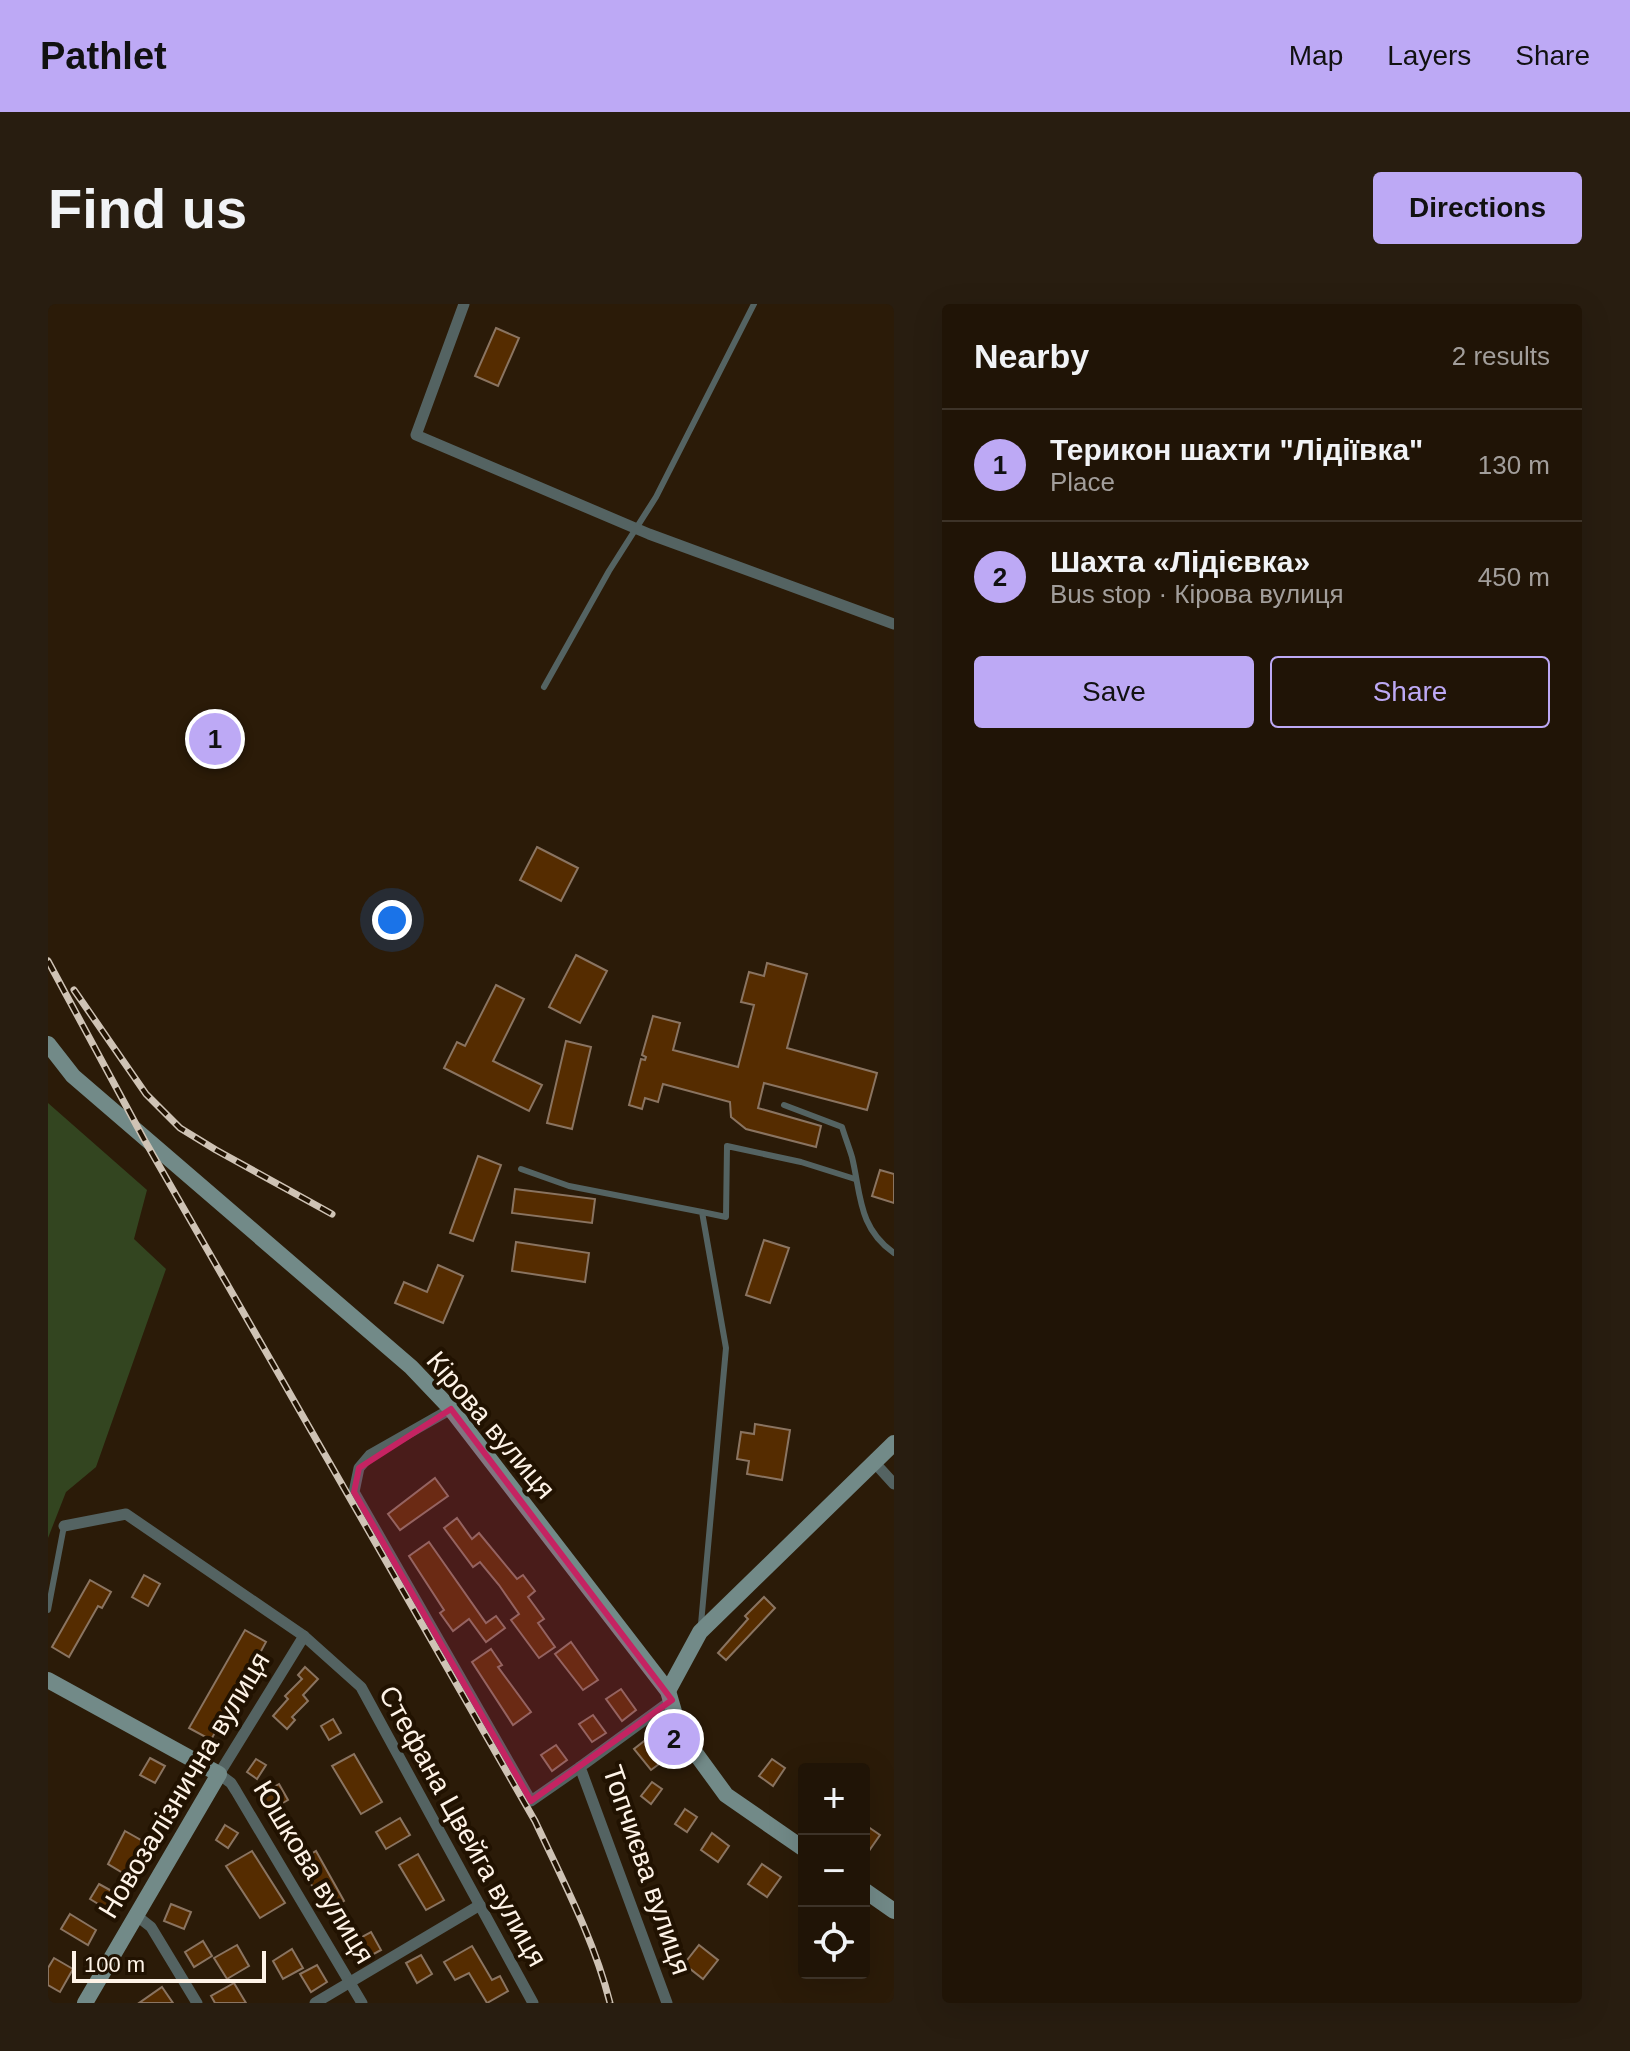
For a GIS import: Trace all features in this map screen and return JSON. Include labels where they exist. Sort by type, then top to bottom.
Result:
[{"type":"main road","name":"Кірова вулиця","points":[[50,1051],[83,1086],[411,1367],[451,1409],[670,1696],[680,1732],[726,1795],[798,1845]]},
{"type":"main road","points":[[670,1696],[700,1632],[894,1443]]},
{"type":"main road","name":"Юшкова вулиця","points":[[48,1680],[219,1774]]},
{"type":"main road","name":"Новозалізнична вулиця","points":[[85,2003],[219,1774]]},
{"type":"main road","points":[[870,1894],[894,1911]]},
{"type":"street","points":[[464,304],[416,435],[649,534],[894,624]]},
{"type":"street","points":[[451,1409],[370,1455],[359,1468],[354,1492],[531,1801],[580,1767]]},
{"type":"street","points":[[874,1462],[894,1484]]},
{"type":"street","name":"Стефана Цвейга вулиця","points":[[64,1526],[126,1514],[304,1636],[361,1687],[533,2003]]},
{"type":"street","name":"Новозалізнична вулиця","points":[[219,1774],[304,1636]]},
{"type":"street","name":"Топчиєва вулиця","points":[[667,2003],[580,1767],[670,1696]]},
{"type":"street","name":"Юшкова вулиця","points":[[219,1774],[236,1791],[362,2003]]},
{"type":"street","points":[[315,2003],[480,1905]]},
{"type":"street","points":[[137,1916],[151,1927],[197,2003]]},
{"type":"lane","points":[[544,687],[609,571],[656,497],[754,304]]},
{"type":"lane","points":[[784,1105],[842,1127],[864,1219],[894,1253]]},
{"type":"lane","points":[[521,1169],[569,1186],[726,1217],[727,1146],[801,1162],[855,1179]]},
{"type":"lane","points":[[700,1632],[726,1348],[702,1212]]},
{"type":"lane","points":[[48,1610],[64,1526]]},
{"type":"highlighted area","points":[[451,1409],[672,1700],[531,1801],[354,1492],[359,1468]]},
{"type":"green space","points":[[48,1103],[147,1190],[134,1239],[166,1269],[96,1467],[66,1492],[48,1538]]},
{"type":"building","points":[[496,328],[519,338],[498,386],[475,376]]},
{"type":"building","points":[[537,847],[578,868],[561,901],[520,880]]},
{"type":"building","points":[[576,955],[607,971],[580,1023],[549,1007]]},
{"type":"building","points":[[767,963],[807,974],[787,1048],[877,1073],[867,1110],[764,1083],[758,1108],[821,1126],[816,1147],[746,1129],[731,1117],[730,1102],[663,1084],[658,1102],[645,1098],[642,1109],[629,1105],[641,1059],[645,1060],[646,1057],[642,1055],[653,1016],[680,1023],[673,1050],[738,1067],[754,1005],[741,1002],[749,972],[764,976]]},
{"type":"building","points":[[496,985],[524,999],[493,1061],[542,1085],[529,1111],[444,1068],[457,1042],[465,1046]]},
{"type":"building","points":[[566,1041],[591,1047],[572,1129],[547,1123]]},
{"type":"building","points":[[478,1156],[501,1165],[473,1241],[450,1233]]},
{"type":"building","points":[[880,1170],[894,1174],[894,1203],[872,1196]]},
{"type":"building","points":[[515,1189],[595,1199],[592,1223],[512,1213]]},
{"type":"building","points":[[764,1240],[789,1248],[770,1303],[746,1295]]},
{"type":"building","points":[[516,1242],[589,1253],[585,1282],[512,1271]]},
{"type":"building","points":[[438,1265],[463,1276],[443,1323],[395,1303],[404,1282],[427,1292]]},
{"type":"building","points":[[755,1424],[790,1430],[782,1480],[747,1474],[749,1461],[737,1459],[741,1432],[754,1434]]},
{"type":"building","points":[[435,1478],[448,1496],[400,1530],[388,1514]]},
{"type":"building","points":[[457,1518],[472,1539],[479,1533],[517,1579],[523,1575],[535,1591],[528,1597],[544,1619],[538,1623],[555,1647],[539,1658],[511,1620],[519,1614],[499,1585],[480,1562],[473,1567],[444,1528]]},
{"type":"building","points":[[429,1542],[486,1623],[496,1616],[505,1628],[486,1642],[469,1619],[453,1631],[440,1613],[444,1610],[409,1556]]},
{"type":"building","points":[[144,1575],[160,1584],[148,1606],[132,1597]]},
{"type":"building","points":[[90,1580],[111,1592],[102,1608],[98,1606],[69,1657],[52,1647]]},
{"type":"building","points":[[764,1597],[775,1608],[726,1660],[718,1653],[748,1619],[745,1616]]},
{"type":"building","points":[[245,1630],[266,1642],[211,1740],[189,1728]]},
{"type":"building","points":[[571,1642],[598,1680],[583,1690],[555,1654]]},
{"type":"building","points":[[491,1649],[502,1665],[498,1667],[531,1712],[513,1725],[472,1662]]},
{"type":"building","points":[[305,1667],[318,1679],[303,1695],[308,1701],[292,1717],[295,1720],[287,1729],[273,1716],[288,1699],[285,1696],[302,1679],[298,1675]]},
{"type":"building","points":[[621,1689],[636,1710],[622,1721],[606,1699]]},
{"type":"building","points":[[593,1715],[606,1733],[592,1742],[579,1724]]},
{"type":"building","points":[[333,1719],[341,1733],[329,1740],[321,1726]]},
{"type":"building","points":[[657,1731],[674,1753],[651,1770],[634,1749]]},
{"type":"building","points":[[556,1745],[567,1760],[552,1771],[541,1755]]},
{"type":"building","points":[[354,1754],[382,1802],[361,1814],[332,1766]]},
{"type":"building","points":[[150,1758],[165,1766],[155,1783],[140,1775]]},
{"type":"building","points":[[256,1759],[266,1765],[257,1779],[247,1772]]},
{"type":"building","points":[[772,1759],[785,1768],[773,1786],[759,1776]]},
{"type":"building","points":[[652,1782],[662,1789],[651,1804],[641,1796]]},
{"type":"building","points":[[279,1784],[288,1800],[269,1811],[260,1795]]},
{"type":"building","points":[[685,1809],[697,1817],[687,1832],[675,1824]]},
{"type":"building","points":[[400,1818],[410,1835],[386,1849],[376,1832]]},
{"type":"building","points":[[225,1825],[238,1833],[228,1848],[216,1840]]},
{"type":"building","points":[[870,1828],[880,1835],[870,1849]]},
{"type":"building","points":[[125,1831],[146,1843],[128,1876],[108,1864]]},
{"type":"building","points":[[712,1833],[729,1846],[718,1862],[701,1850]]},
{"type":"building","points":[[252,1851],[285,1903],[260,1918],[226,1866]]},
{"type":"building","points":[[316,1851],[344,1901],[327,1911],[298,1862]]},
{"type":"building","points":[[418,1854],[444,1900],[426,1910],[399,1865]]},
{"type":"building","points":[[762,1864],[781,1877],[767,1897],[748,1884]]},
{"type":"building","points":[[99,1884],[119,1895],[110,1911],[90,1899]]},
{"type":"building","points":[[171,1904],[191,1912],[184,1929],[164,1921]]},
{"type":"building","points":[[70,1914],[96,1930],[88,1945],[61,1929]]},
{"type":"building","points":[[371,1932],[381,1950],[359,1962],[349,1944]]},
{"type":"building","points":[[203,1941],[212,1956],[194,1967],[185,1952]]},
{"type":"building","points":[[237,1945],[249,1966],[227,1979],[214,1958]]},
{"type":"building","points":[[699,1945],[718,1960],[703,1979],[684,1964]]},
{"type":"building","points":[[472,1946],[492,1980],[500,1976],[508,1991],[487,2003],[469,1973],[455,1980],[444,1962]]},
{"type":"building","points":[[292,1949],[303,1968],[283,1979],[273,1961]]},
{"type":"building","points":[[421,1955],[432,1974],[417,1983],[406,1963]]},
{"type":"building","points":[[54,1958],[73,1969],[60,1992],[48,1985],[48,1968]]},
{"type":"building","points":[[317,1965],[327,1982],[311,1992],[300,1974]]},
{"type":"building","points":[[234,1983],[246,2003],[215,2003],[211,1996]]},
{"type":"building","points":[[162,1987],[173,2003],[139,2003]]},
{"type":"railway","points":[[48,961],[145,1141],[535,1821],[587,1933],[610,2003]]},
{"type":"railway","points":[[74,990],[146,1094],[180,1128],[332,1214]]},
{"type":"place","name":"Терикон шахти \"Лідіївка\"","points":[[215,739]]},
{"type":"place","name":"Шахта «Лідієвка»","points":[[674,1739]]}]
